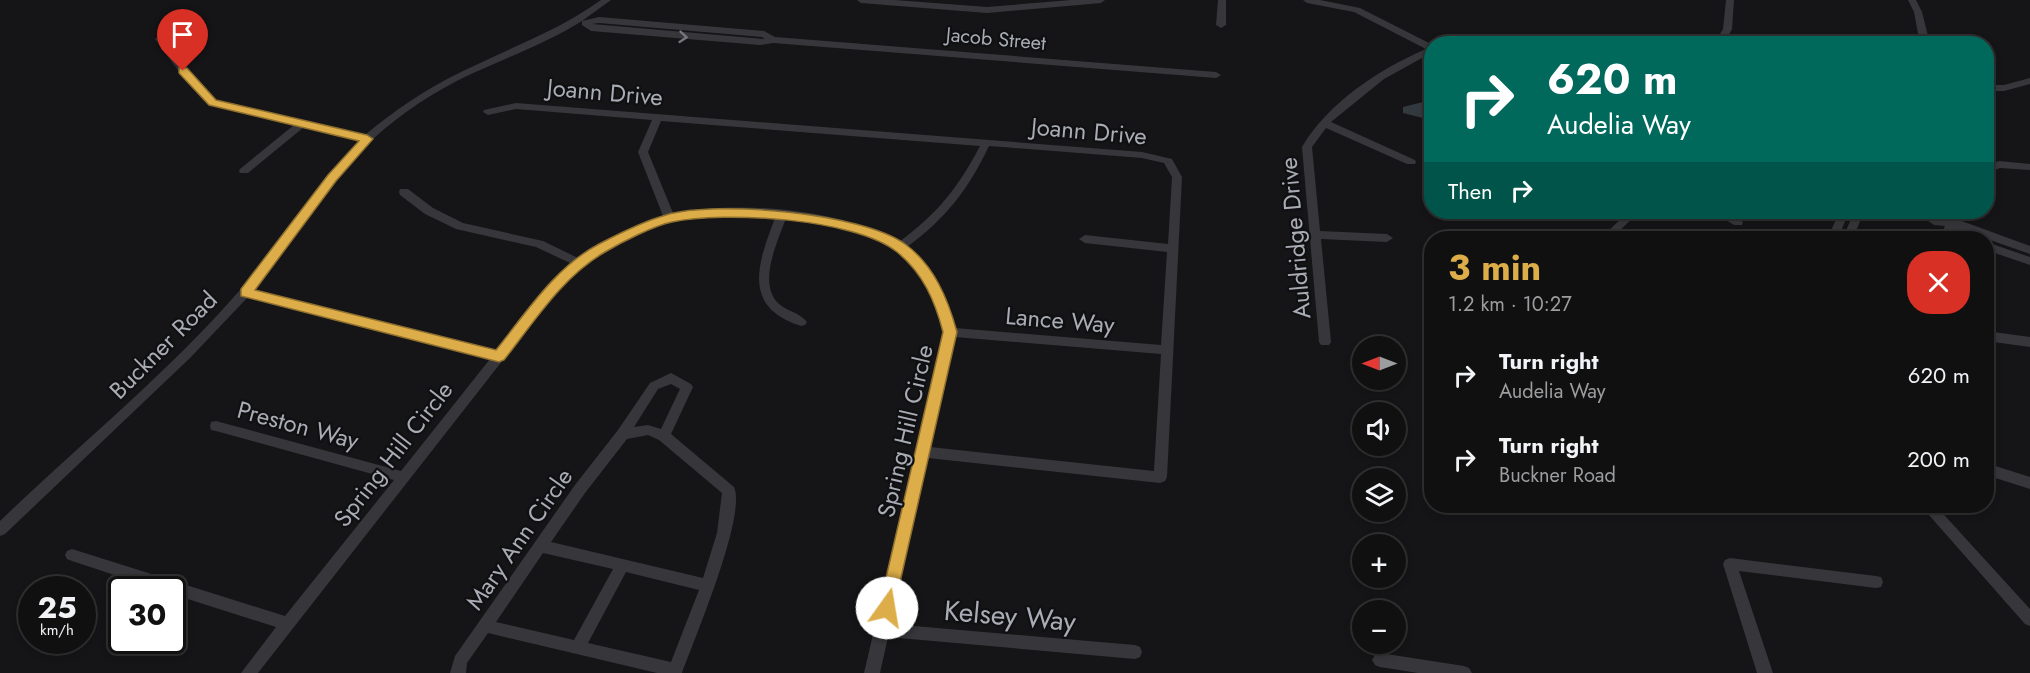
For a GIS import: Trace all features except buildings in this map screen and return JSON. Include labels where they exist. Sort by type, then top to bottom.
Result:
[{"type":"street","name":"Buckner Road","points":[[0,530],[144,395],[246,292],[332,178],[367,139],[399,113],[448,83],[580,23],[607,0]]},
{"type":"street","points":[[861,0],[987,10],[1016,4],[1101,0]]},
{"type":"street","points":[[1221,25],[1222,0]]},
{"type":"street","points":[[1307,0],[1358,10],[1424,45]]},
{"type":"street","points":[[1726,36],[1729,27],[1730,0]]},
{"type":"street","points":[[1912,0],[1918,12],[1923,36]]},
{"type":"street","name":"Jacob Street","points":[[580,23],[591,28],[682,37],[760,42],[773,39],[1216,75]]},
{"type":"street","points":[[160,39],[191,80],[213,103],[367,139]]},
{"type":"street","name":"Auldridge Drive","points":[[1325,342],[1307,147],[1311,136],[1324,123],[1395,67],[1424,52]]},
{"type":"street","points":[[178,85],[191,80]]},
{"type":"street","points":[[1994,88],[2004,88],[2030,81]]},
{"type":"street","name":"Joann Drive","points":[[488,112],[516,106],[1142,154],[1168,161],[1177,177],[1171,248],[1161,477],[924,452]]},
{"type":"street","points":[[658,117],[643,152],[669,218]]},
{"type":"street","points":[[1324,123],[1411,162]]},
{"type":"street","points":[[243,171],[302,124]]},
{"type":"street","points":[[900,248],[938,219],[966,185],[986,142]]},
{"type":"street","points":[[1994,166],[1999,164],[2030,167]]},
{"type":"street","points":[[404,192],[429,211],[460,226],[539,244],[579,263]]},
{"type":"street","name":"Spring Hill Circle","points":[[249,673],[559,282],[579,263],[603,248],[669,218],[729,213],[781,216],[840,224],[876,234],[900,248],[926,273],[944,309],[950,332],[872,673]]},
{"type":"street","points":[[781,216],[764,266],[764,287],[776,311],[801,322]]},
{"type":"street","points":[[1614,231],[1626,219]]},
{"type":"street","points":[[1732,219],[1738,222]]},
{"type":"street","points":[[1933,219],[1938,222],[1948,219]]},
{"type":"street","points":[[1957,219],[1966,231]]},
{"type":"street","points":[[1960,219],[1987,231]]},
{"type":"street","points":[[1994,234],[2030,250]]},
{"type":"street","points":[[1314,235],[1387,238]]},
{"type":"street","points":[[1085,239],[1171,248]]},
{"type":"street","points":[[1994,249],[2030,261]]},
{"type":"street","points":[[246,292],[499,357]]},
{"type":"street","name":"Lance Way","points":[[950,332],[1167,350]]},
{"type":"street","points":[[1994,337],[2030,342]]},
{"type":"street","name":"Mary Ann Circle","points":[[458,673],[460,661],[540,546],[623,434],[654,386],[671,378],[687,387],[664,435]]},
{"type":"street","name":"Preston Way","points":[[216,426],[404,477]]},
{"type":"street","points":[[485,626],[675,671],[730,510],[729,491],[664,435],[648,430],[623,434]]},
{"type":"street","points":[[1994,472],[2030,483]]},
{"type":"street","points":[[1934,513],[2030,619]]},
{"type":"street","points":[[540,546],[706,585]]},
{"type":"street","points":[[72,555],[288,624]]},
{"type":"street","points":[[1765,673],[1730,564],[1876,582]]},
{"type":"street","points":[[578,647],[622,566]]},
{"type":"street","name":"Kelsey Way","points":[[882,630],[1135,652]]},
{"type":"street","points":[[1380,660],[1464,673]]},
{"type":"shaded area","points":[[1424,102],[1424,118],[1403,113],[1403,107]]},
{"type":"route","points":[[183,71],[213,103],[367,139],[332,178],[246,292],[499,357],[559,282],[579,263],[603,248],[669,218],[748,213],[824,220],[876,234],[900,248],[926,273],[938,294],[950,332],[887,608]]}]
